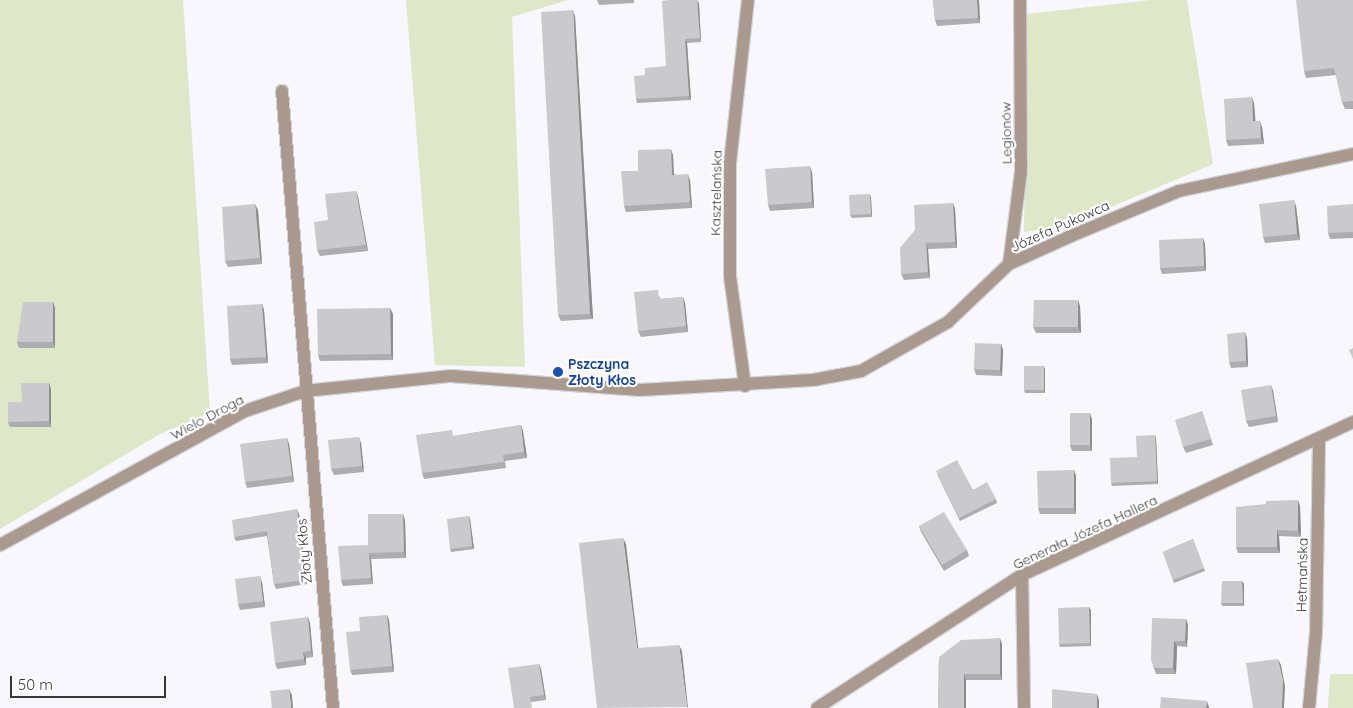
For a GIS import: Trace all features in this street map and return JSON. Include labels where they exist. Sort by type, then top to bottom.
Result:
[{"type":"street","name":"Kasztelańska","points":[[745,386],[730,276],[730,163],[748,0]]},
{"type":"street","name":"Legionów","points":[[1009,264],[1021,172],[1020,0]]},
{"type":"street","name":"Złoty Kłos","points":[[282,91],[305,391],[333,708]]},
{"type":"street","name":"Józefa Pukowca","points":[[538,382],[640,390],[745,386],[862,371],[948,322],[1009,264],[1179,191],[1353,154]]},
{"type":"street","name":"Wielo Droga","points":[[0,545],[245,410],[305,391],[416,377],[538,382]]},
{"type":"street","name":"Generała Józefa Hallera","points":[[817,708],[1022,575],[1318,442],[1353,422]]},
{"type":"street","name":"Hetmańska","points":[[1309,708],[1316,633],[1318,442]]},
{"type":"street","points":[[1022,575],[1024,708]]},
{"type":"green space","points":[[0,0],[183,0],[210,413],[160,434],[0,529]]},
{"type":"green space","points":[[406,0],[568,0],[512,17],[525,367],[435,365]]},
{"type":"green space","points":[[1151,0],[1187,0],[1213,164],[1066,226],[1024,232],[1027,14]]},
{"type":"green space","points":[[1330,674],[1353,674],[1353,708],[1328,708]]},
{"type":"building","points":[[697,0],[700,38],[685,39],[689,96],[636,99],[634,76],[645,75],[645,68],[666,66],[662,1]]},
{"type":"building","points":[[933,0],[977,0],[978,18],[935,20]]},
{"type":"building","points":[[1296,0],[1353,0],[1353,101],[1342,102],[1334,68],[1304,71]]},
{"type":"building","points":[[573,10],[590,314],[558,315],[541,12]]},
{"type":"building","points":[[1252,97],[1253,121],[1260,121],[1261,138],[1226,140],[1224,99]]},
{"type":"building","points":[[671,149],[672,175],[688,174],[690,202],[624,206],[621,171],[638,171],[638,150]]},
{"type":"building","points":[[810,166],[812,202],[768,205],[765,169]]},
{"type":"building","points":[[356,191],[366,245],[317,250],[314,222],[328,220],[325,194]]},
{"type":"building","points":[[870,194],[871,214],[850,215],[849,195]]},
{"type":"building","points":[[1294,200],[1297,234],[1263,237],[1259,204]]},
{"type":"building","points":[[953,203],[955,242],[926,243],[928,272],[901,274],[900,248],[915,230],[914,205]]},
{"type":"building","points":[[255,204],[260,258],[225,261],[222,207]]},
{"type":"building","points":[[1353,204],[1353,232],[1328,233],[1327,206]]},
{"type":"building","points":[[1203,238],[1204,266],[1160,268],[1159,240]]},
{"type":"building","points":[[658,290],[659,299],[683,297],[686,326],[638,331],[634,292]]},
{"type":"building","points":[[1034,300],[1078,300],[1078,327],[1033,327]]},
{"type":"building","points":[[23,302],[53,302],[53,342],[17,342]]},
{"type":"building","points":[[262,304],[266,357],[230,359],[227,306]]},
{"type":"building","points":[[390,308],[391,354],[318,355],[317,309]]},
{"type":"building","points":[[1245,332],[1246,361],[1229,362],[1227,334]]},
{"type":"building","points":[[975,343],[1001,344],[1000,370],[974,369]]},
{"type":"building","points":[[1353,348],[1353,359],[1349,350]]},
{"type":"building","points":[[1024,366],[1044,366],[1044,390],[1024,390]]},
{"type":"building","points":[[21,383],[49,383],[49,421],[8,422],[8,402],[22,402]]},
{"type":"building","points":[[1271,385],[1276,416],[1246,421],[1241,390]]},
{"type":"building","points":[[1202,411],[1211,439],[1183,447],[1175,420]]},
{"type":"building","points":[[1070,413],[1090,413],[1090,445],[1070,445]]},
{"type":"building","points":[[521,425],[524,452],[503,455],[504,462],[422,473],[416,435],[452,430],[453,436]]},
{"type":"building","points":[[1155,435],[1157,481],[1111,483],[1110,458],[1137,457],[1136,436]]},
{"type":"building","points":[[359,437],[362,466],[331,469],[328,440]]},
{"type":"building","points":[[287,438],[292,476],[245,482],[240,444]]},
{"type":"building","points":[[957,460],[973,490],[987,482],[996,499],[959,518],[936,471]]},
{"type":"building","points":[[1074,470],[1074,508],[1038,508],[1037,471]]},
{"type":"building","points":[[1298,500],[1298,531],[1277,530],[1277,547],[1236,547],[1236,507],[1266,504],[1266,501]]},
{"type":"building","points":[[297,509],[305,580],[274,584],[267,531],[234,537],[232,520]]},
{"type":"building","points":[[944,512],[967,550],[942,565],[919,526]]},
{"type":"building","points":[[368,514],[403,514],[404,552],[369,553],[371,578],[341,580],[338,546],[368,545]]},
{"type":"building","points":[[469,516],[472,546],[450,549],[447,519]]},
{"type":"building","points":[[623,538],[637,648],[679,645],[687,707],[597,708],[579,543]]},
{"type":"building","points":[[1193,539],[1204,568],[1173,580],[1163,552]]},
{"type":"building","points":[[260,576],[263,601],[238,604],[235,579]]},
{"type":"building","points":[[1222,581],[1242,581],[1243,603],[1221,603]]},
{"type":"building","points":[[1089,607],[1090,643],[1059,644],[1058,608]]},
{"type":"building","points":[[387,615],[392,666],[350,670],[346,632],[360,631],[359,617]]},
{"type":"building","points":[[308,617],[311,651],[303,652],[304,659],[275,663],[270,622]]},
{"type":"building","points":[[1152,618],[1186,619],[1185,641],[1174,641],[1173,668],[1154,668],[1151,660]]},
{"type":"building","points":[[1000,638],[1000,674],[964,674],[964,708],[938,708],[939,657],[961,640]]},
{"type":"building","points":[[1278,659],[1283,680],[1282,708],[1253,708],[1246,663]]},
{"type":"building","points":[[539,664],[544,695],[530,697],[532,708],[514,708],[508,668]]},
{"type":"building","points":[[289,689],[291,708],[272,708],[270,691]]},
{"type":"building","points":[[1052,689],[1097,694],[1097,708],[1052,708]]},
{"type":"building","points":[[1161,697],[1207,701],[1206,708],[1160,708]]},
{"type":"place","name":"Pszczyna Złoty Kłos","points":[[558,372]]}]
